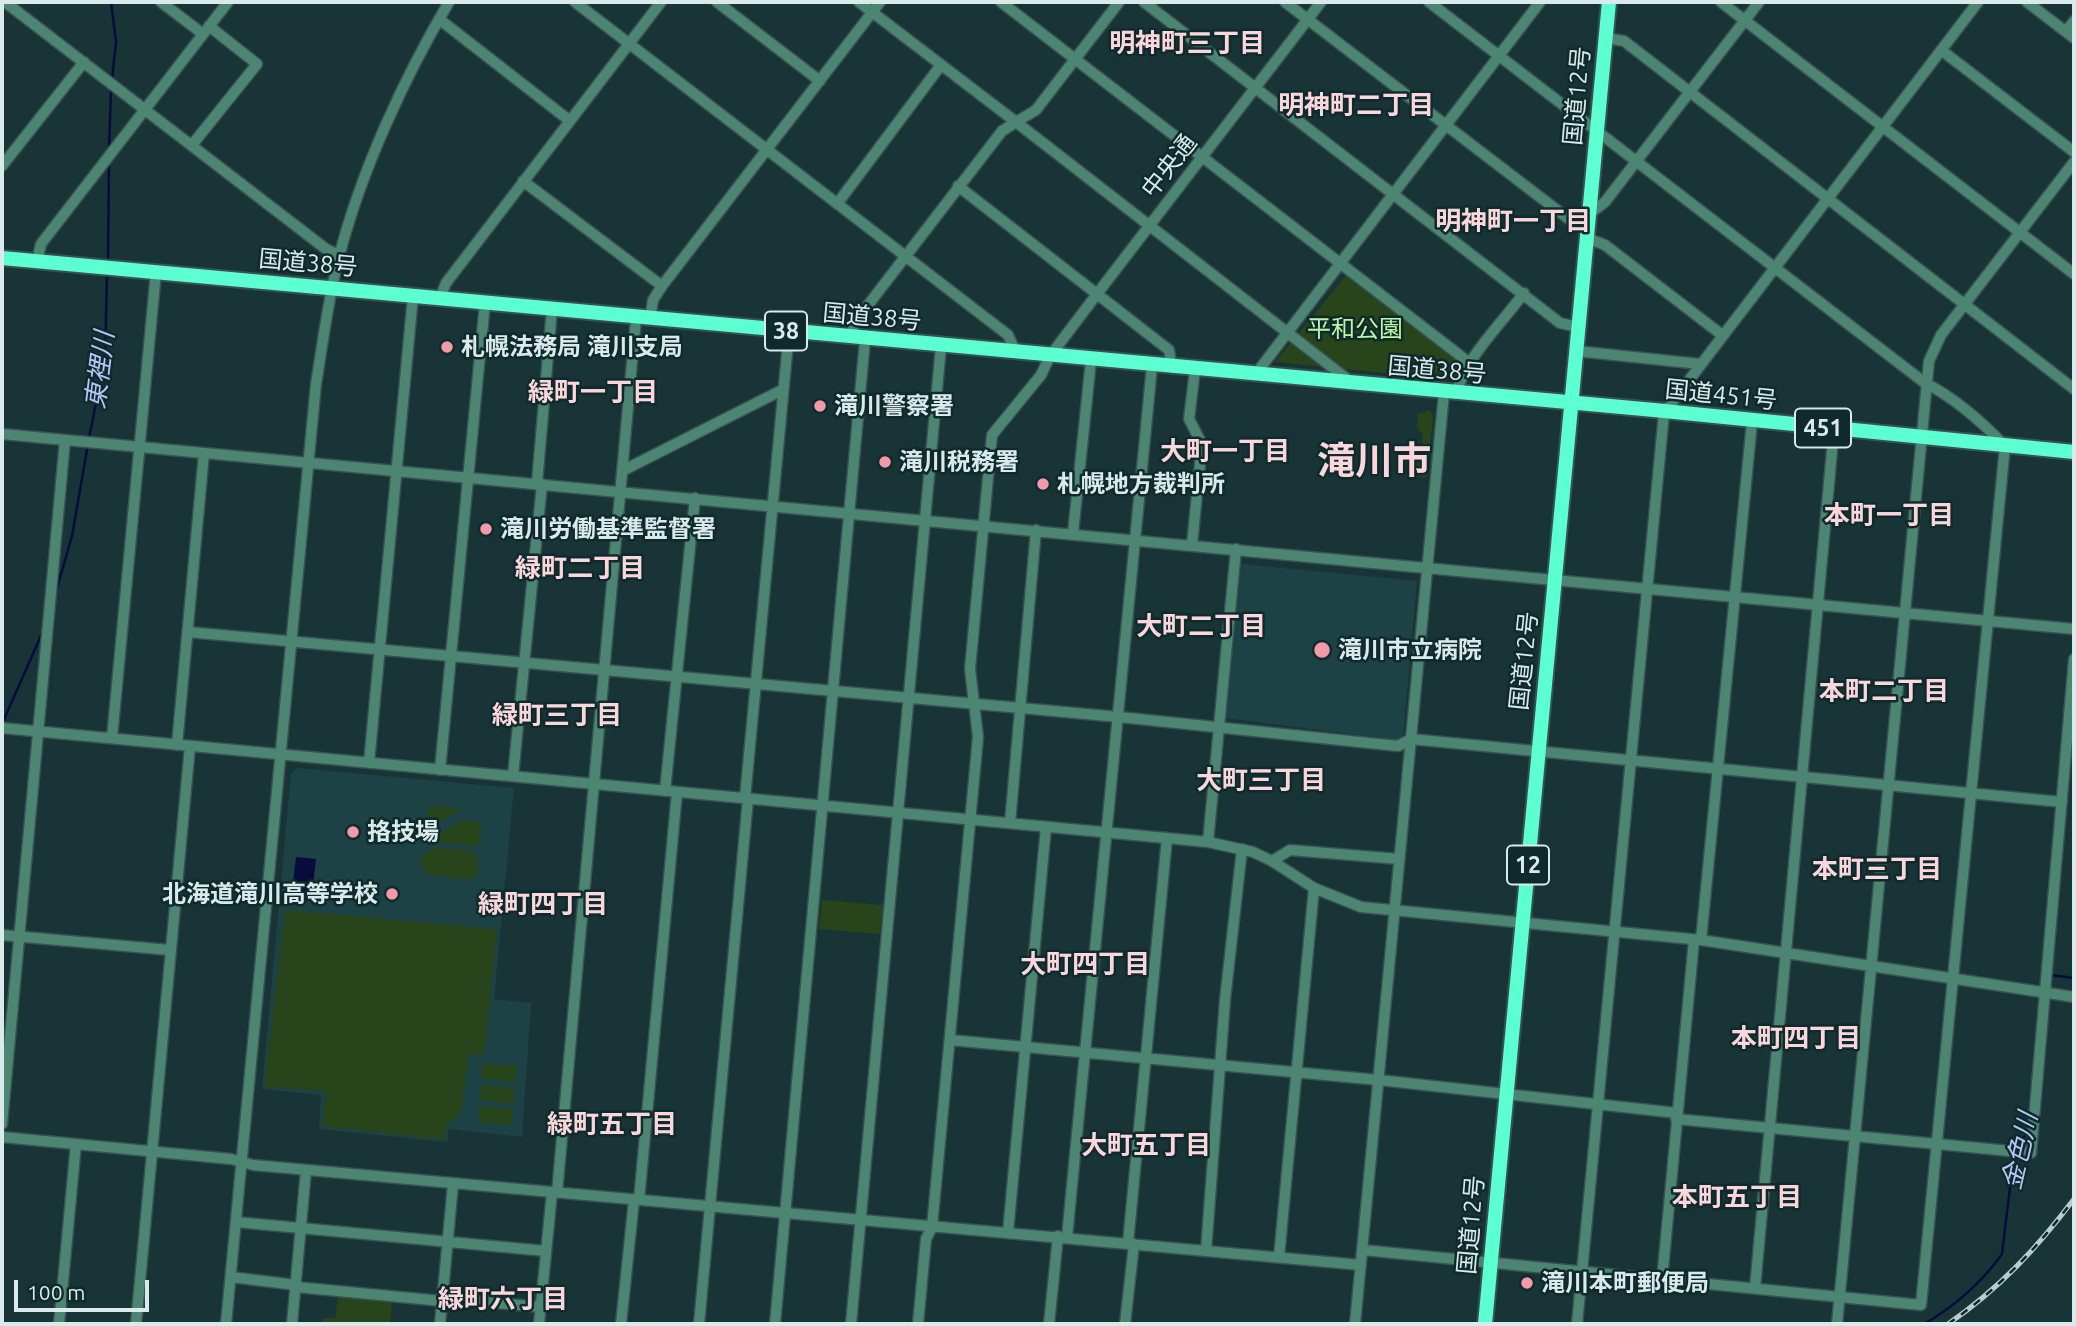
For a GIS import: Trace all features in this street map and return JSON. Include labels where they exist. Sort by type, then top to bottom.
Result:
[{"type":"highway","name":"国道12号","points":[[1485,1324],[1609,2]]},
{"type":"highway","name":"国道38号","points":[[2,258],[1571,405]]},
{"type":"highway","name":"国道451号","points":[[1571,405],[2074,452]]},
{"type":"street","points":[[5,2],[326,249],[340,256]]},
{"type":"street","points":[[161,2],[257,64],[192,145]]},
{"type":"street","points":[[37,261],[41,244],[228,2]]},
{"type":"street","points":[[226,1324],[308,462],[316,384],[331,288],[352,214],[398,98],[449,2]]},
{"type":"street","points":[[575,2],[1008,335],[1016,353]]},
{"type":"street","points":[[440,298],[446,283],[661,2]]},
{"type":"street","points":[[717,2],[820,81]]},
{"type":"street","points":[[859,2],[1287,330],[1354,385]]},
{"type":"street","points":[[539,1324],[554,1193],[622,471],[643,318],[662,286],[880,2]]},
{"type":"street","points":[[1001,2],[1471,364]]},
{"type":"street","points":[[775,1324],[849,512],[857,339],[855,322],[1002,131],[1036,110],[1119,2]]},
{"type":"street","points":[[1144,2],[1560,323],[1578,327]]},
{"type":"street","points":[[1285,2],[1570,219],[1588,227],[1605,244],[1722,335]]},
{"type":"street","name":"中央通","points":[[918,1324],[926,1239],[932,1227],[978,737],[970,669],[992,435],[1041,375],[1050,356],[1097,293],[1321,2]]},
{"type":"street","points":[[1363,1250],[1921,1305],[2005,446],[1988,428],[1938,389],[1925,383],[1429,2]]},
{"type":"street","points":[[1255,375],[1540,2]]},
{"type":"street","points":[[1721,2],[2074,274]]},
{"type":"street","points":[[1588,227],[1759,2]]},
{"type":"street","points":[[1577,1324],[1664,414],[1978,2]]},
{"type":"street","points":[[2027,2],[2070,35],[2074,21]]},
{"type":"street","points":[[439,19],[570,121]]},
{"type":"street","points":[[1606,38],[1624,41],[2074,389]]},
{"type":"street","points":[[1941,50],[2074,152]]},
{"type":"street","points":[[2,166],[84,62]]},
{"type":"street","points":[[837,204],[941,65]]},
{"type":"street","points":[[1837,1324],[1925,383],[1934,347],[2074,162]]},
{"type":"street","points":[[523,181],[662,286]]},
{"type":"street","points":[[958,186],[1169,350],[1172,368]]},
{"type":"street","points":[[112,738],[156,272]]},
{"type":"street","points":[[1355,1324],[1427,567],[1450,394],[1524,293]]},
{"type":"street","points":[[369,763],[413,296]]},
{"type":"street","points":[[440,770],[485,303]]},
{"type":"street","points":[[513,776],[540,484],[552,309]]},
{"type":"street","points":[[699,1324],[754,684],[789,332]]},
{"type":"street","points":[[851,1324],[940,346]]},
{"type":"street","points":[[1576,351],[1700,364]]},
{"type":"street","points":[[1073,533],[1091,360]]},
{"type":"street","points":[[1049,1324],[1085,1053],[1152,366]]},
{"type":"street","points":[[1192,545],[1202,444],[1189,419],[1195,370]]},
{"type":"street","points":[[622,471],[782,390]]},
{"type":"street","points":[[1662,1280],[1676,1116],[1717,768],[1752,422]]},
{"type":"street","points":[[1755,1288],[1834,429]]},
{"type":"street","points":[[2,434],[2074,628]]},
{"type":"street","points":[[2,1124],[65,440]]},
{"type":"street","points":[[177,744],[204,453]]},
{"type":"street","points":[[665,791],[679,676],[695,498]]},
{"type":"street","points":[[1010,823],[1036,530]]},
{"type":"street","points":[[1208,842],[1236,549]]},
{"type":"street","points":[[188,632],[451,654],[1398,746],[1411,739],[2062,802]]},
{"type":"street","points":[[950,1040],[1491,1091],[1506,1096],[1597,1105],[1769,1129],[2031,1153],[2074,659]]},
{"type":"street","points":[[2,728],[1208,842],[1242,849],[1272,861],[1314,888],[1361,907],[1786,951],[2074,997]]},
{"type":"street","points":[[136,1324],[190,746]]},
{"type":"street","points":[[621,1324],[677,792]]},
{"type":"street","points":[[1009,1232],[1046,827]]},
{"type":"street","points":[[1125,1324],[1167,838]]},
{"type":"street","points":[[1206,1251],[1220,1066],[1242,849]]},
{"type":"street","points":[[1272,861],[1290,850],[1399,859]]},
{"type":"street","points":[[1279,1257],[1314,888]]},
{"type":"street","points":[[2,934],[170,950]]},
{"type":"street","points":[[2,1137],[231,1158],[241,1163],[453,1184],[1361,1265]]},
{"type":"street","points":[[59,1324],[76,1144]]},
{"type":"street","points":[[292,1324],[306,1170]]},
{"type":"street","points":[[440,1324],[453,1184]]},
{"type":"street","points":[[236,1223],[546,1251]]},
{"type":"street","points":[[231,1278],[541,1307]]},
{"type":"shaded area","name":"滝川市立病院","points":[[1241,564],[1417,581],[1403,737],[1399,740],[1225,718]]},
{"type":"shaded area","name":"北海道滝川高等学校","points":[[297,768],[514,788],[494,999],[531,1003],[522,1137],[449,1129],[447,1142],[319,1129],[321,1095],[262,1089],[291,774]]},
{"type":"shaded area","points":[[296,857],[316,859],[312,894],[292,892]]},
{"type":"green space","name":"平和公園","points":[[1349,272],[1465,363],[1454,380],[1275,362]]},
{"type":"green space","points":[[1430,410],[1433,418],[1426,478],[1412,476],[1414,461],[1421,454],[1423,435],[1417,428],[1418,414]]},
{"type":"green space","points":[[428,806],[462,808],[429,829],[426,827]]},
{"type":"green space","points":[[473,820],[481,826],[480,841],[476,846],[436,842],[435,837],[459,821]]},
{"type":"green space","points":[[437,847],[473,851],[478,860],[476,877],[463,879],[426,874],[419,859]]},
{"type":"green space","points":[[822,900],[883,905],[880,934],[819,929]]},
{"type":"green space","points":[[285,910],[497,929],[484,1054],[469,1055],[461,1112],[445,1127],[444,1140],[322,1126],[326,1091],[264,1087]]},
{"type":"green space","points":[[483,1063],[517,1066],[515,1082],[482,1079]]},
{"type":"green space","points":[[481,1085],[515,1088],[513,1104],[480,1100]]},
{"type":"green space","points":[[480,1106],[513,1109],[512,1125],[478,1122]]},
{"type":"green space","points":[[338,1297],[392,1301],[390,1324],[322,1324],[323,1318],[335,1318]]},
{"type":"waterway","name":"東裡川","points":[[111,2],[116,42],[112,79]]},
{"type":"waterway","name":"東裡川","points":[[109,149],[111,89]]},
{"type":"waterway","name":"東裡川","points":[[108,261],[109,163]]},
{"type":"waterway","name":"東裡川","points":[[89,438],[105,358],[107,275]]},
{"type":"waterway","name":"東裡川","points":[[55,595],[72,536],[88,444]]},
{"type":"waterway","name":"東裡川","points":[[2,724],[43,631]]},
{"type":"waterway","name":"金色川","points":[[2051,975],[2074,978]]},
{"type":"waterway","name":"金色川","points":[[2015,1147],[2018,1138],[2029,1136]]},
{"type":"waterway","name":"金色川","points":[[1924,1324],[1967,1293],[2002,1254],[2014,1154]]},
{"type":"railway","points":[[1948,1324],[2017,1266],[2074,1199]]},
{"type":"place","name":"札幌法務局 滝川支局","points":[[447,347]]},
{"type":"place","name":"滝川警察署","points":[[820,406]]},
{"type":"place","name":"滝川税務署","points":[[885,462]]},
{"type":"place","name":"札幌地方裁判所","points":[[1043,484]]},
{"type":"place","name":"滝川労働基準監督署","points":[[486,529]]},
{"type":"place","name":"滝川市立病院","points":[[1322,650]]},
{"type":"place","name":"挌技場","points":[[353,832]]},
{"type":"place","name":"北海道滝川高等学校","points":[[392,894]]},
{"type":"place","name":"滝川本町郵便局","points":[[1527,1283]]},
{"type":"district","name":"明神町三丁目","points":[[1187,43]]},
{"type":"district","name":"明神町二丁目","points":[[1356,105]]},
{"type":"district","name":"明神町一丁目","points":[[1513,221]]},
{"type":"district","name":"緑町一丁目","points":[[593,392]]},
{"type":"district","name":"大町一丁目","points":[[1225,451]]},
{"type":"district","name":"滝川市","points":[[1374,461]]},
{"type":"district","name":"本町一丁目","points":[[1889,515]]},
{"type":"district","name":"緑町二丁目","points":[[580,568]]},
{"type":"district","name":"大町二丁目","points":[[1201,626]]},
{"type":"district","name":"本町二丁目","points":[[1884,691]]},
{"type":"district","name":"緑町三丁目","points":[[557,715]]},
{"type":"district","name":"大町三丁目","points":[[1261,780]]},
{"type":"district","name":"本町三丁目","points":[[1877,869]]},
{"type":"district","name":"緑町四丁目","points":[[543,904]]},
{"type":"district","name":"大町四丁目","points":[[1085,964]]},
{"type":"district","name":"本町四丁目","points":[[1796,1038]]},
{"type":"district","name":"緑町五丁目","points":[[612,1124]]},
{"type":"district","name":"大町五丁目","points":[[1146,1145]]},
{"type":"district","name":"本町五丁目","points":[[1737,1197]]},
{"type":"district","name":"緑町六丁目","points":[[503,1299]]}]
